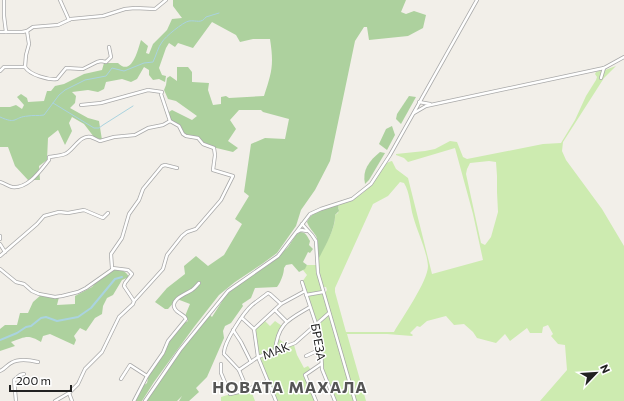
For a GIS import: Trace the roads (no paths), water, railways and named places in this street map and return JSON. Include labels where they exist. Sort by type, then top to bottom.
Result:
[{"type":"street","points":[[4,0],[6,32]]},
{"type":"street","points":[[60,0],[69,20]]},
{"type":"street","points":[[0,32],[27,31],[33,27],[58,25],[69,20],[103,16],[125,9],[155,9],[166,0]]},
{"type":"street","points":[[145,401],[180,350],[233,286],[278,256],[305,220],[314,212],[352,199],[372,184],[390,155],[475,1]]},
{"type":"street","points":[[27,31],[29,44],[25,67],[29,72],[51,80],[57,79],[66,68],[83,70],[97,62],[106,62],[111,57],[109,47]]},
{"type":"street","points":[[419,102],[427,105],[434,105],[604,68],[624,57]]},
{"type":"street","points":[[0,71],[4,67],[25,67]]},
{"type":"street","points":[[601,78],[604,68]]},
{"type":"street","points":[[55,401],[69,393],[78,384],[85,369],[102,352],[121,314],[160,273],[163,269],[166,255],[182,236],[187,232],[196,229],[221,200],[233,176],[212,170],[215,155],[214,148],[203,144],[195,137],[186,136],[178,126],[170,121],[161,94],[162,92],[148,90],[102,103],[81,104]]},
{"type":"street","points":[[424,94],[427,105]]},
{"type":"street","points":[[412,114],[427,105]]},
{"type":"street","points":[[0,182],[10,187],[24,185],[41,170],[49,160],[49,157],[64,155],[78,142],[88,137],[100,141],[114,137],[135,135],[148,128],[163,125],[170,121]]},
{"type":"street","points":[[113,269],[111,266],[112,254],[122,238],[129,214],[139,200],[142,189],[162,166],[165,165],[177,168]]},
{"type":"street","points":[[0,256],[38,224],[44,216],[59,212],[68,213],[84,210],[103,218],[108,213]]},
{"type":"street","points":[[305,220],[306,226],[316,241],[316,265],[355,401]]},
{"type":"street","points":[[302,224],[310,232]]},
{"type":"street","points":[[295,234],[301,230],[310,232]]},
{"type":"street","points":[[0,244],[6,252]]},
{"type":"street","points":[[0,269],[16,282],[24,284],[32,291],[55,297],[78,292],[113,269],[128,270],[132,274],[124,286],[134,301]]},
{"type":"street","name":"БРЕЗА","points":[[302,282],[316,324],[322,349],[321,364],[334,401]]},
{"type":"street","points":[[134,401],[147,376],[163,353],[168,341],[186,320],[184,315],[175,310],[175,302],[186,292],[191,292],[199,283]]},
{"type":"street","points":[[254,329],[281,304],[305,291]]},
{"type":"street","points":[[306,295],[323,292]]},
{"type":"street","points":[[247,389],[239,370],[224,354],[223,350],[233,330],[252,305],[268,293],[281,304]]},
{"type":"street","points":[[275,351],[277,335],[286,321],[310,308]]},
{"type":"street","points":[[274,310],[286,321]]},
{"type":"street","name":"МАК","points":[[239,370],[258,357],[295,343],[329,312]]},
{"type":"street","points":[[242,318],[254,329],[258,357],[276,401]]},
{"type":"street","points":[[233,330],[251,362]]},
{"type":"street","points":[[306,356],[322,349]]},
{"type":"street","points":[[0,371],[16,361],[29,360],[38,362]]},
{"type":"street","points":[[220,364],[221,373],[227,390],[231,395],[268,381]]},
{"type":"street","points":[[316,401],[305,375],[321,364]]},
{"type":"street","points":[[121,379],[130,365],[147,376]]},
{"type":"street","points":[[16,401],[14,380],[20,374],[24,374]]},
{"type":"street","points":[[69,393],[72,401]]},
{"type":"waterway","points":[[0,117],[13,120],[23,117],[44,115],[59,95],[65,90],[85,80],[106,76],[112,68],[124,71],[144,63],[153,62],[159,46],[179,27],[186,22],[201,21],[206,17],[219,13]]},
{"type":"waterway","points":[[53,103],[94,128],[99,128],[133,106]]},
{"type":"waterway","points":[[0,340],[31,326],[41,318],[46,317],[57,321],[78,317],[91,308],[115,279],[122,277]]},
{"type":"district","name":"НОВАТА МАХАЛА","points":[[290,387]]}]
